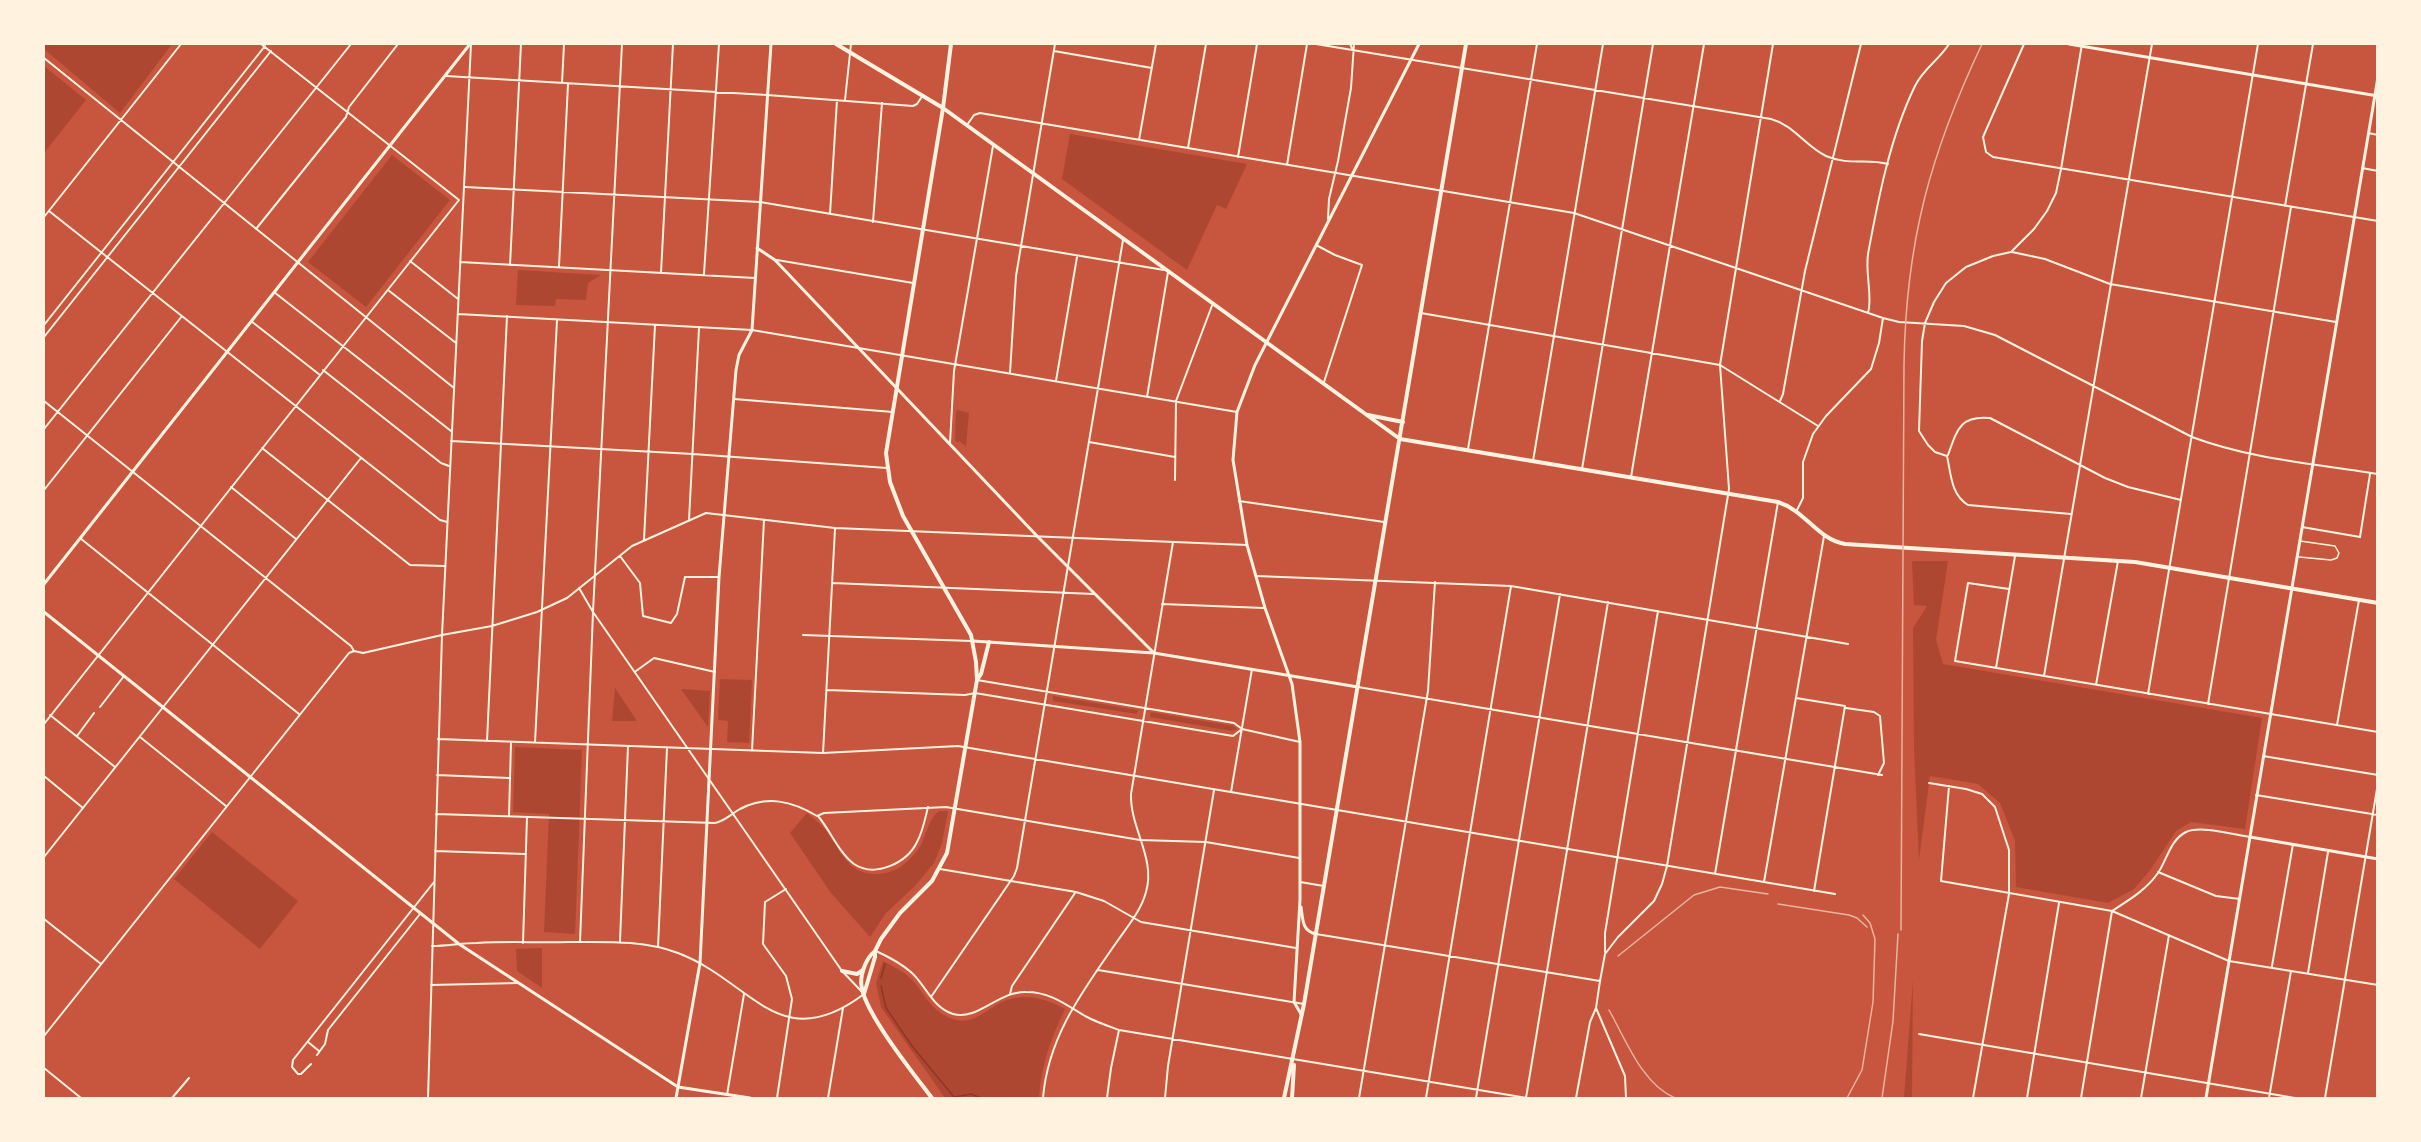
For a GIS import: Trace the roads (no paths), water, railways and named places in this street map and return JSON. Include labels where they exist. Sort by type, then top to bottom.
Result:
[{"type":"main road","points":[[836,44],[923,95],[967,124],[1400,439],[1778,502],[1797,510],[1824,536],[1845,544],[2118,561],[2378,603]]},
{"type":"main road","points":[[864,994],[875,951],[891,924],[932,881],[940,869],[951,839],[977,680],[973,641],[894,497],[887,468],[887,441],[943,108],[951,44]]},
{"type":"main road","points":[[1284,1098],[1302,1016],[1466,44]]},
{"type":"main road","points":[[1361,412],[1402,422]]},
{"type":"main road","points":[[977,680],[981,674],[989,642]]},
{"type":"main road","points":[[875,951],[868,956],[861,980],[864,994],[874,1015],[930,1097]]},
{"type":"main road","points":[[842,971],[857,974],[865,967]]},
{"type":"main road","points":[[1292,1098],[1294,1058]]},
{"type":"street","points":[[44,217],[182,44]]},
{"type":"street","points":[[261,44],[459,200],[463,200]]},
{"type":"street","points":[[44,429],[350,45],[344,44]]},
{"type":"street","points":[[256,229],[344,119],[348,107],[398,44]]},
{"type":"street","points":[[44,584],[470,44]]},
{"type":"street","points":[[428,1098],[441,634],[470,44]]},
{"type":"street","points":[[510,265],[521,44]]},
{"type":"street","points":[[562,83],[564,44]]},
{"type":"street","points":[[580,942],[593,612],[622,44]]},
{"type":"street","points":[[661,273],[673,44]]},
{"type":"street","points":[[704,275],[719,44]]},
{"type":"street","points":[[676,1098],[700,963],[723,515],[739,355],[752,330],[771,44]]},
{"type":"street","points":[[845,100],[851,44]]},
{"type":"street","points":[[1010,373],[1014,290],[1020,246],[1055,44]]},
{"type":"street","points":[[1139,140],[1156,44]]},
{"type":"street","points":[[1188,148],[1206,44]]},
{"type":"street","points":[[1238,157],[1257,44]]},
{"type":"street","points":[[1287,165],[1307,44]]},
{"type":"street","points":[[1316,44],[1761,117],[1783,123],[1813,148],[1832,158],[1850,163],[1887,164]]},
{"type":"street","points":[[1328,222],[1329,200],[1351,88],[1352,44]]},
{"type":"street","points":[[1302,1016],[1294,1002],[1300,900],[1300,742],[1292,684],[1265,608],[1247,545],[1233,460],[1237,412],[1244,388],[1419,44]]},
{"type":"street","points":[[1467,450],[1537,44]]},
{"type":"street","points":[[1533,461],[1603,44]]},
{"type":"street","points":[[1582,469],[1653,44]]},
{"type":"street","points":[[1631,477],[1704,44]]},
{"type":"street","points":[[1605,954],[1618,937],[1654,901],[1667,866],[1728,494],[1720,365],[1773,44]]},
{"type":"street","points":[[1780,401],[1800,290],[1861,44]]},
{"type":"street","points":[[1868,313],[1870,304],[1866,277],[1868,255],[1887,164],[1915,85],[1949,44]]},
{"type":"street","points":[[2024,44],[1983,137],[1983,146],[1987,153],[2006,160],[2378,221]]},
{"type":"street","points":[[2069,44],[2376,96]]},
{"type":"street","points":[[2044,676],[2151,44]]},
{"type":"street","points":[[2148,694],[2258,44]]},
{"type":"street","points":[[2285,206],[2313,44]]},
{"type":"street","points":[[2011,252],[2034,229],[2056,193],[2082,45]]},
{"type":"street","points":[[44,325],[265,46]]},
{"type":"street","points":[[44,337],[271,51]]},
{"type":"street","points":[[1054,51],[1152,68]]},
{"type":"street","points":[[44,58],[454,387]]},
{"type":"street","points":[[445,76],[915,105],[923,95]]},
{"type":"street","points":[[2206,1098],[2378,77]]},
{"type":"street","points":[[559,268],[568,84]]},
{"type":"street","points":[[830,214],[837,100]]},
{"type":"street","points":[[873,222],[882,103]]},
{"type":"street","points":[[967,124],[978,113],[1574,213],[1883,318],[1899,322],[1964,326],[1995,335],[2192,436],[2216,445],[2250,453],[2378,474]]},
{"type":"street","points":[[2368,133],[2378,135]]},
{"type":"street","points":[[950,446],[956,365],[993,144]]},
{"type":"street","points":[[2362,168],[2378,171]]},
{"type":"street","points":[[464,187],[760,202],[1168,271],[1147,397]]},
{"type":"street","points":[[44,724],[459,200]]},
{"type":"street","points":[[2208,704],[2291,207]]},
{"type":"street","points":[[49,211],[440,520],[447,522]]},
{"type":"street","points":[[931,997],[1017,868],[1123,238]]},
{"type":"street","points":[[1316,245],[1362,265],[1323,384]]},
{"type":"street","points":[[757,248],[775,260],[950,446],[1154,653]]},
{"type":"street","points":[[1947,456],[1935,452],[1928,446],[1919,431],[1922,341],[1925,323],[1946,283],[1966,267],[1993,256],[2011,252],[2045,259],[2110,284],[2336,322]]},
{"type":"street","points":[[1056,381],[1077,256]]},
{"type":"street","points":[[775,260],[914,283]]},
{"type":"street","points":[[410,261],[458,299]]},
{"type":"street","points":[[460,262],[755,278]]},
{"type":"street","points":[[388,290],[456,343]]},
{"type":"street","points":[[274,292],[451,431]]},
{"type":"street","points":[[1175,480],[1176,401],[1213,303]]},
{"type":"street","points":[[1421,313],[1720,365],[1818,426]]},
{"type":"street","points":[[457,314],[752,330],[1237,412]]},
{"type":"street","points":[[44,490],[182,316]]},
{"type":"street","points":[[487,741],[507,316]]},
{"type":"street","points":[[1797,510],[1803,498],[1803,462],[1809,443],[1818,426],[1871,369],[1881,336],[1883,318]]},
{"type":"street","points":[[535,742],[556,319]]},
{"type":"street","points":[[251,321],[320,375]]},
{"type":"street","points":[[644,540],[655,325]]},
{"type":"street","points":[[689,520],[699,327]]},
{"type":"street","points":[[323,370],[441,463],[449,466]]},
{"type":"street","points":[[734,399],[892,412]]},
{"type":"street","points":[[44,401],[351,646],[354,651],[363,654],[441,634],[492,626],[542,609],[567,598],[632,546],[706,513],[835,528],[1247,545]]},
{"type":"street","points":[[2072,514],[1968,505],[1961,501],[1953,485],[1947,456],[1956,432],[1966,420],[1977,417],[1990,418],[2128,487],[2181,500]]},
{"type":"street","points":[[451,441],[729,456],[887,468]]},
{"type":"street","points":[[1089,442],[1175,457]]},
{"type":"street","points":[[262,448],[410,565],[444,566]]},
{"type":"street","points":[[44,857],[361,458]]},
{"type":"street","points":[[2302,527],[2360,537],[2370,473]]},
{"type":"street","points":[[231,487],[296,539]]},
{"type":"street","points":[[1239,501],[1386,522]]},
{"type":"street","points":[[1715,874],[1778,502]]},
{"type":"street","points":[[752,751],[764,520]]},
{"type":"street","points":[[824,753],[835,528]]},
{"type":"street","points":[[1764,882],[1824,536]]},
{"type":"street","points":[[80,538],[299,714]]},
{"type":"street","points":[[1044,1098],[1051,1056],[1064,1022],[1134,918],[1146,895],[1149,877],[1147,858],[1131,802],[1133,777],[1173,542]]},
{"type":"street","points":[[1996,668],[2015,555]]},
{"type":"street","points":[[620,556],[640,583],[644,617],[673,622],[677,614],[683,579],[688,576],[719,577]]},
{"type":"street","points":[[2096,685],[2118,561]]},
{"type":"street","points":[[1255,576],[1511,586],[1848,644]]},
{"type":"street","points":[[1359,1098],[1427,699],[1435,582]]},
{"type":"street","points":[[833,583],[1094,594]]},
{"type":"street","points":[[2009,589],[1968,583],[1955,661],[2378,732]]},
{"type":"street","points":[[1426,1098],[1511,586]]},
{"type":"street","points":[[431,946],[620,942],[658,947],[700,963],[772,1012],[790,1019],[814,1019],[843,1008],[864,994],[842,971],[593,612],[579,588]]},
{"type":"street","points":[[1476,1098],[1560,594]]},
{"type":"street","points":[[2337,726],[2359,600]]},
{"type":"street","points":[[875,951],[907,969],[939,1007],[959,1015],[978,1011],[1010,994],[1029,992],[1044,994],[1119,1030],[1527,1098],[1608,602]]},
{"type":"street","points":[[1162,604],[1265,608]]},
{"type":"street","points":[[1576,1098],[1590,1022],[1596,1008],[1605,954],[1605,933],[1658,611]]},
{"type":"street","points":[[44,612],[459,944],[678,1087],[750,1098]]},
{"type":"street","points":[[803,635],[973,641],[1154,653],[1880,775],[1884,763],[1880,716],[1874,712],[1796,698]]},
{"type":"street","points":[[44,1036],[344,658],[354,651]]},
{"type":"street","points":[[635,671],[654,658],[715,672]]},
{"type":"street","points":[[1231,792],[1252,669]]},
{"type":"street","points":[[100,707],[124,676]]},
{"type":"street","points":[[977,680],[1234,723],[1242,729],[1300,742]]},
{"type":"street","points":[[827,690],[965,695],[975,693],[1233,736],[1242,729]]},
{"type":"street","points":[[1814,891],[1845,708]]},
{"type":"street","points":[[76,736],[94,713]]},
{"type":"street","points":[[50,715],[115,767]]},
{"type":"street","points":[[140,737],[226,806]]},
{"type":"street","points":[[438,738],[824,753],[958,746],[1834,894]]},
{"type":"street","points":[[509,816],[511,742]]},
{"type":"street","points":[[620,942],[628,746]]},
{"type":"street","points":[[658,947],[667,748]]},
{"type":"street","points":[[2263,756],[2378,775]]},
{"type":"street","points":[[437,775],[510,778]]},
{"type":"street","points":[[44,776],[83,808]]},
{"type":"street","points":[[1929,783],[1982,794],[1995,807],[2009,850],[2009,894],[1973,1098]]},
{"type":"street","points":[[2325,1098],[2378,783]]},
{"type":"street","points":[[1949,786],[1941,881],[2112,911],[2229,961],[2378,985]]},
{"type":"street","points":[[1165,1098],[1214,790]]},
{"type":"street","points":[[2256,795],[2378,815]]},
{"type":"street","points":[[436,814],[707,823],[724,820],[753,804],[781,801],[799,806],[817,816],[850,860],[868,869],[878,869],[900,860],[914,848],[928,807]]},
{"type":"street","points":[[817,816],[825,813],[946,807],[1140,840],[1206,842],[1300,858]]},
{"type":"street","points":[[523,943],[526,817]]},
{"type":"street","points":[[2081,1098],[2112,911],[2136,895],[2158,872],[2174,842],[2186,832],[2198,830],[2250,837],[2378,860]]},
{"type":"street","points":[[2271,967],[2293,844]]},
{"type":"street","points":[[435,851],[525,854]]},
{"type":"street","points":[[2308,973],[2328,851]]},
{"type":"street","points":[[940,869],[1076,892],[1104,901],[1141,922],[1296,948]]},
{"type":"street","points":[[2158,872],[2216,896],[2240,899]]},
{"type":"street","points":[[311,1064],[301,1074],[298,1074],[292,1067],[293,1060],[434,882]]},
{"type":"street","points":[[1300,882],[1324,886]]},
{"type":"street","points":[[777,1098],[792,999],[789,982],[763,942],[765,902],[786,889]]},
{"type":"street","points":[[1010,994],[1012,986],[1076,892]]},
{"type":"street","points":[[1300,900],[1304,926],[1310,933],[1600,981]]},
{"type":"street","points":[[2027,1098],[2059,902]]},
{"type":"street","points":[[308,1042],[318,1053],[325,1044],[328,1029],[420,914]]},
{"type":"street","points":[[44,918],[100,964]]},
{"type":"street","points":[[2141,1098],[2169,935]]},
{"type":"street","points":[[1098,970],[1304,1004]]},
{"type":"street","points":[[2270,1098],[2291,971]]},
{"type":"street","points":[[430,985],[518,983]]},
{"type":"street","points":[[727,1095],[744,993]]},
{"type":"street","points":[[828,1098],[843,1008]]},
{"type":"street","points":[[1596,1008],[1625,1076],[1626,1098]]},
{"type":"street","points":[[1107,1098],[1110,1068],[1119,1030]]},
{"type":"street","points":[[1919,1034],[2295,1098]]},
{"type":"street","points":[[44,1068],[81,1098]]},
{"type":"street","points":[[172,1098],[189,1078]]},
{"type":"lane","points":[[2297,557],[2331,560],[2337,558],[2339,553],[2338,547],[2335,546],[2299,541]]},
{"type":"waterway","points":[[881,978],[885,964]]},
{"type":"waterway","points":[[881,986],[886,1008],[912,1046],[954,1097],[971,1094],[981,1098]]},
{"type":"railway","points":[[1901,930],[1906,320],[1910,278],[1924,199],[1948,123],[1982,44]]},
{"type":"railway","points":[[1618,956],[1694,895],[1720,887],[1768,894]]},
{"type":"railway","points":[[1778,904],[1849,915],[1857,918],[1867,927]]},
{"type":"railway","points":[[1847,1098],[1862,1070],[1873,1002],[1875,939],[1870,923],[1863,915]]},
{"type":"railway","points":[[1882,1098],[1893,1021],[1898,934]]},
{"type":"railway","points":[[1609,1010],[1644,1072],[1653,1083],[1675,1098]]}]
